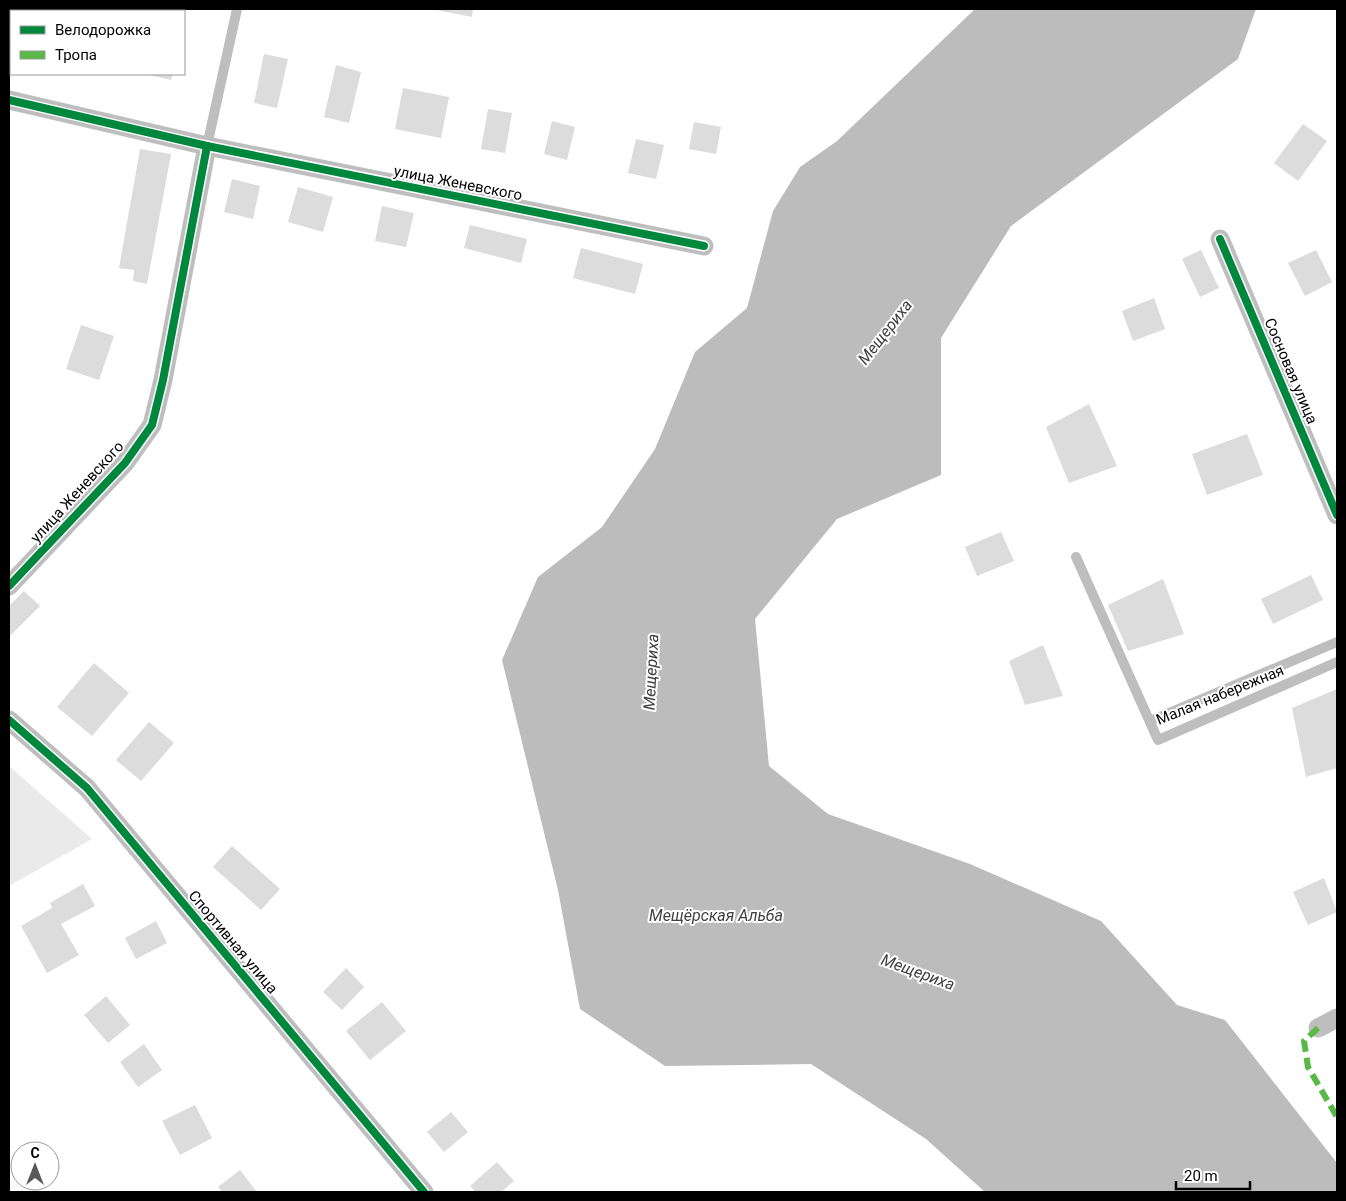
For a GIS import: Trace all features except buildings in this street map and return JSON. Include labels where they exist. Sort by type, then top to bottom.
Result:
[{"type":"street","name":"улица Женевского","points":[[9,100],[207,146],[704,246]]},
{"type":"street","name":"улица Женевского","points":[[9,586],[125,463],[152,424],[163,380],[207,146]]},
{"type":"street","name":"Сосновая улица","points":[[1220,239],[1337,515]]},
{"type":"street","name":"Спортивная улица","points":[[9,720],[87,788],[424,1192]]},
{"type":"street","points":[[1318,1028],[1337,1018]]},
{"type":"lane","points":[[207,146],[237,9]]},
{"type":"lane","name":"Малая набережная","points":[[1076,556],[1158,740],[1337,662]]},
{"type":"lane","points":[[1150,721],[1337,642]]},
{"type":"shaded area","points":[[9,766],[92,839],[9,886]]},
{"type":"water","name":"Мещёрская Альба","points":[[975,9],[1256,9],[1238,59],[1011,226],[941,338],[941,475],[837,519],[755,619],[769,766],[828,814],[970,864],[1101,921],[1177,1005],[1225,1020],[1337,1163],[1337,1192],[985,1192],[926,1139],[811,1064],[665,1066],[580,1009],[558,890],[502,660],[538,577],[602,527],[655,449],[695,352],[747,308],[773,211],[800,167],[837,141]]},
{"type":"marked path","points":[[1318,1028],[1304,1041],[1308,1067],[1337,1117]]},
{"type":"cycle path","points":[[9,100],[207,146],[704,246]]},
{"type":"cycle path","points":[[9,586],[125,463],[152,425],[163,380],[207,146]]},
{"type":"cycle path","points":[[1220,239],[1337,515]]},
{"type":"cycle path","points":[[9,720],[87,788],[424,1192]]},
{"type":"water label","name":"Мещериха","points":[[885,332]]},
{"type":"water label","name":"Мещериха","points":[[651,672]]},
{"type":"water label","name":"Мещериха","points":[[918,972]]}]
